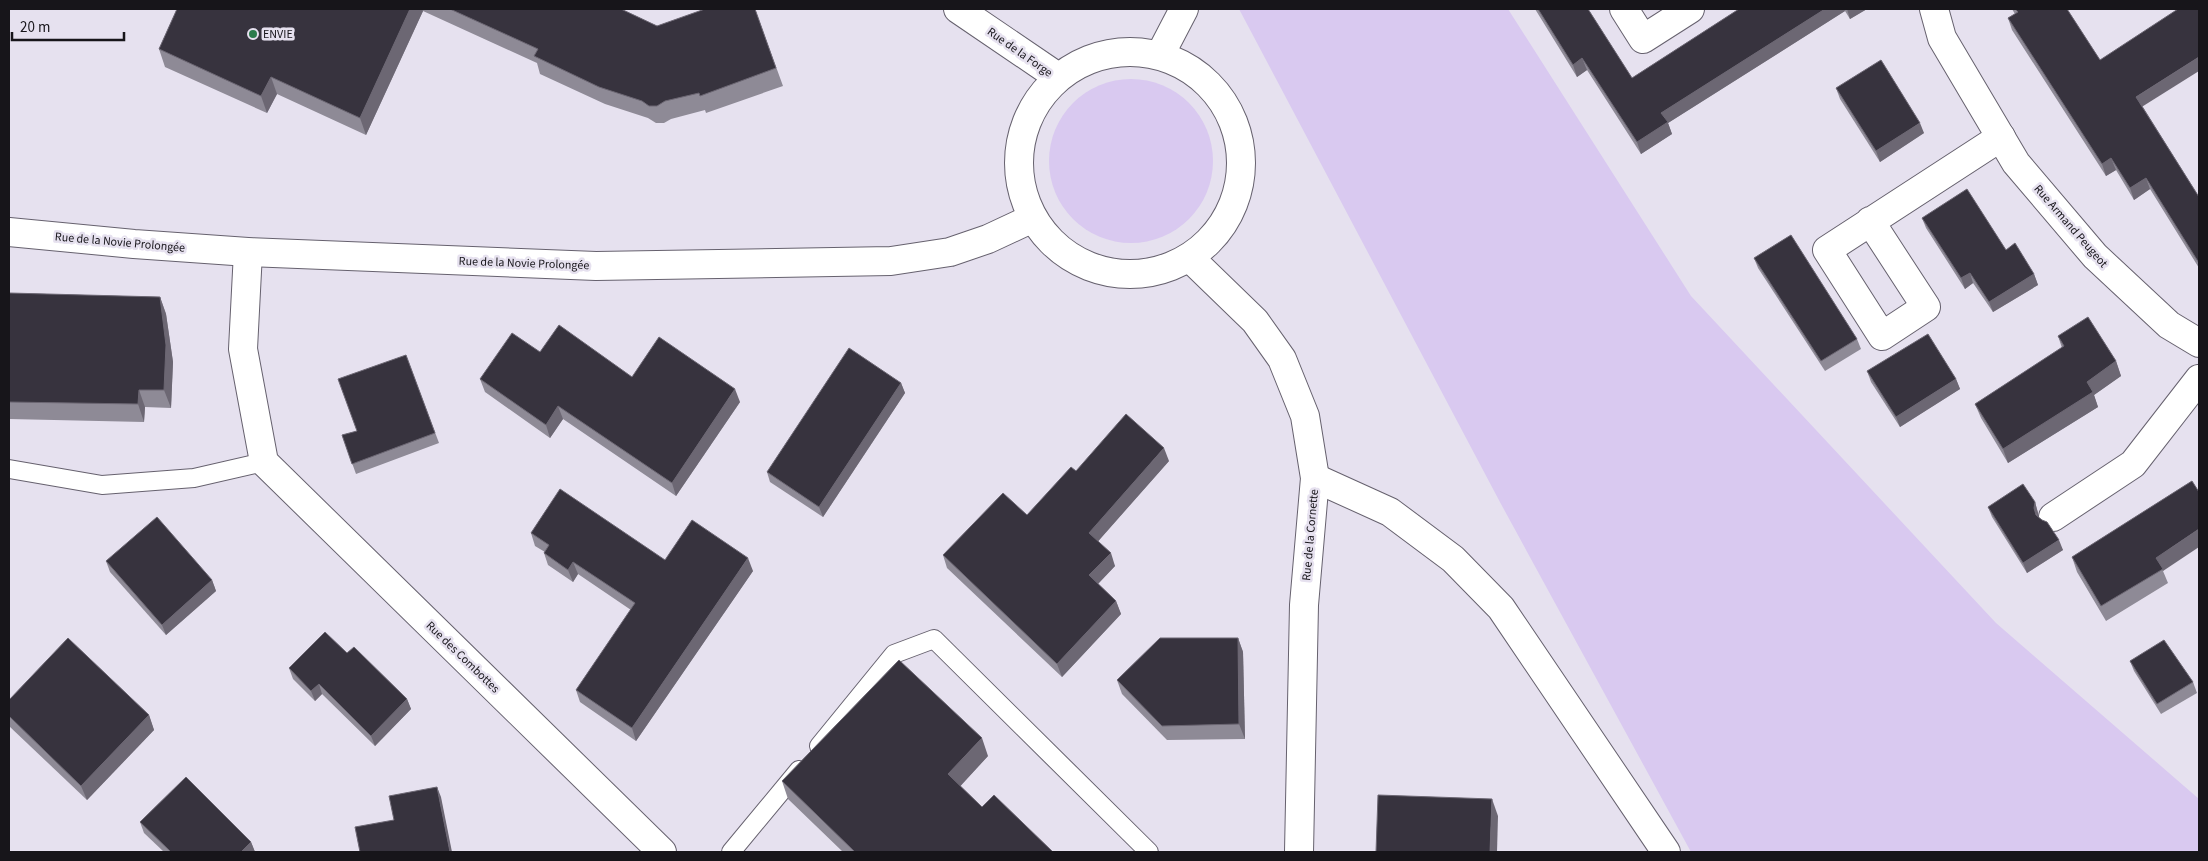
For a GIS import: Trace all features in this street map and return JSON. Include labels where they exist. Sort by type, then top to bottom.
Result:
[{"type":"street","name":"Rue de la Forge","points":[[958,9],[1058,77]]},
{"type":"street","points":[[1160,55],[1184,9]]},
{"type":"street","points":[[1624,9],[1643,39],[1690,9]]},
{"type":"street","name":"Rue Armand Peugeot","points":[[1934,9],[1942,38],[2016,163],[2094,256],[2169,325],[2199,343]]},
{"type":"street","points":[[1140,51],[1160,55],[1200,75],[1224,101],[1238,133],[1242,167],[1235,202],[1218,232],[1191,259],[1159,270],[1123,274],[1087,266],[1056,246],[1033,218],[1020,182],[1020,143],[1033,107],[1058,77],[1083,61],[1111,52],[1140,51]]},
{"type":"street","points":[[1870,221],[2000,137]]},
{"type":"street","name":"Rue de la Novie Prolongée","points":[[9,232],[134,244],[248,252],[596,266],[891,261],[950,252],[988,239],[1033,218]]},
{"type":"street","points":[[248,252],[242,349],[264,462]]},
{"type":"street","name":"Rue de la Cornette","points":[[1191,259],[1255,321],[1282,359],[1305,416],[1315,478],[1304,605],[1299,852]]},
{"type":"street","points":[[2053,517],[2133,464],[2199,379]]},
{"type":"street","name":"Rue des Combottes","points":[[264,462],[662,852]]},
{"type":"street","points":[[1315,478],[1390,512],[1453,559],[1501,608],[1666,852]]},
{"type":"lane","points":[[9,469],[102,485],[194,478],[264,462]]},
{"type":"lane","points":[[731,852],[894,654],[934,639],[1149,852]]},
{"type":"shaded area","points":[[1239,9],[1508,9],[1691,296],[1996,623],[2199,799],[2199,852],[1691,852],[1501,504]]},
{"type":"shaded area","points":[[1139,79],[1155,82],[1170,88],[1195,109],[1204,122],[1210,137],[1213,161],[1212,177],[1204,200],[1183,225],[1170,234],[1155,240],[1123,243],[1107,240],[1085,230],[1062,207],[1050,177],[1049,153],[1052,137],[1062,115],[1085,92],[1115,80]]},
{"type":"building","points":[[177,9],[410,9],[360,118],[271,77],[261,96],[159,49]]},
{"type":"building","points":[[450,9],[621,9],[657,26],[705,9],[755,9],[776,68],[700,96],[699,93],[665,101],[657,106],[649,106],[642,101],[599,87],[534,56],[538,49]]},
{"type":"building","points":[[1538,9],[1588,9],[1632,78],[1739,9],[1825,9],[1661,113],[1668,122],[1637,142],[1582,58],[1573,65]]},
{"type":"building","points":[[2015,9],[2067,9],[2100,60],[2178,9],[2199,9],[2199,57],[2136,97],[2199,197],[2199,263],[2146,178],[2130,188],[2111,158],[2102,164],[2008,18],[2018,12]]},
{"type":"building","points":[[1881,60],[1920,123],[1876,151],[1836,88]]},
{"type":"building","points":[[1967,189],[2006,250],[2015,243],[2034,274],[1989,302],[1970,273],[1961,278],[1922,218]]},
{"type":"building","points":[[1791,235],[1857,339],[1821,361],[1754,258]]},
{"type":"building","points":[[9,293],[160,297],[166,345],[164,390],[139,390],[138,404],[9,402]]},
{"type":"building","points":[[2088,317],[2116,361],[2087,382],[2093,392],[2003,449],[1975,404],[2064,346],[2058,336]]},
{"type":"building","points":[[559,325],[632,377],[659,337],[735,389],[672,483],[558,406],[546,425],[480,379],[512,333],[540,352]]},
{"type":"building","points":[[1928,334],[1956,379],[1896,417],[1867,371]]},
{"type":"building","points":[[849,348],[901,383],[819,507],[767,472]]},
{"type":"building","points":[[406,355],[435,433],[352,464],[342,435],[357,431],[338,379]]},
{"type":"building","points":[[1126,414],[1164,448],[1089,533],[1111,553],[1089,575],[1116,601],[1057,664],[943,555],[1003,493],[1027,515],[1071,467],[1076,471]]},
{"type":"building","points":[[2192,481],[2199,492],[2199,529],[2156,558],[2163,569],[2101,606],[2072,557]]},
{"type":"building","points":[[2023,484],[2035,502],[2036,515],[2047,522],[2059,540],[2023,563],[1988,507]]},
{"type":"building","points":[[560,489],[665,560],[692,520],[748,558],[632,728],[576,690],[635,603],[573,562],[568,570],[544,553],[549,545],[531,533]]},
{"type":"building","points":[[157,517],[212,580],[162,625],[106,561]]},
{"type":"building","points":[[325,632],[347,653],[354,647],[407,699],[371,736],[319,684],[311,691],[289,668]]},
{"type":"building","points":[[68,638],[149,715],[81,786],[9,716],[9,700]]},
{"type":"building","points":[[1160,638],[1238,638],[1239,724],[1162,726],[1117,680]]},
{"type":"building","points":[[2164,640],[2193,682],[2157,704],[2130,661]]},
{"type":"building","points":[[899,660],[982,738],[948,774],[982,807],[994,795],[1053,852],[855,852],[782,781]]},
{"type":"building","points":[[186,777],[251,842],[241,852],[171,852],[140,822]]},
{"type":"building","points":[[437,787],[450,852],[360,852],[355,827],[394,820],[389,796]]},
{"type":"building","points":[[1378,795],[1492,799],[1490,852],[1376,852]]},
{"type":"place","name":"ENVIE","points":[[253,34]]}]
